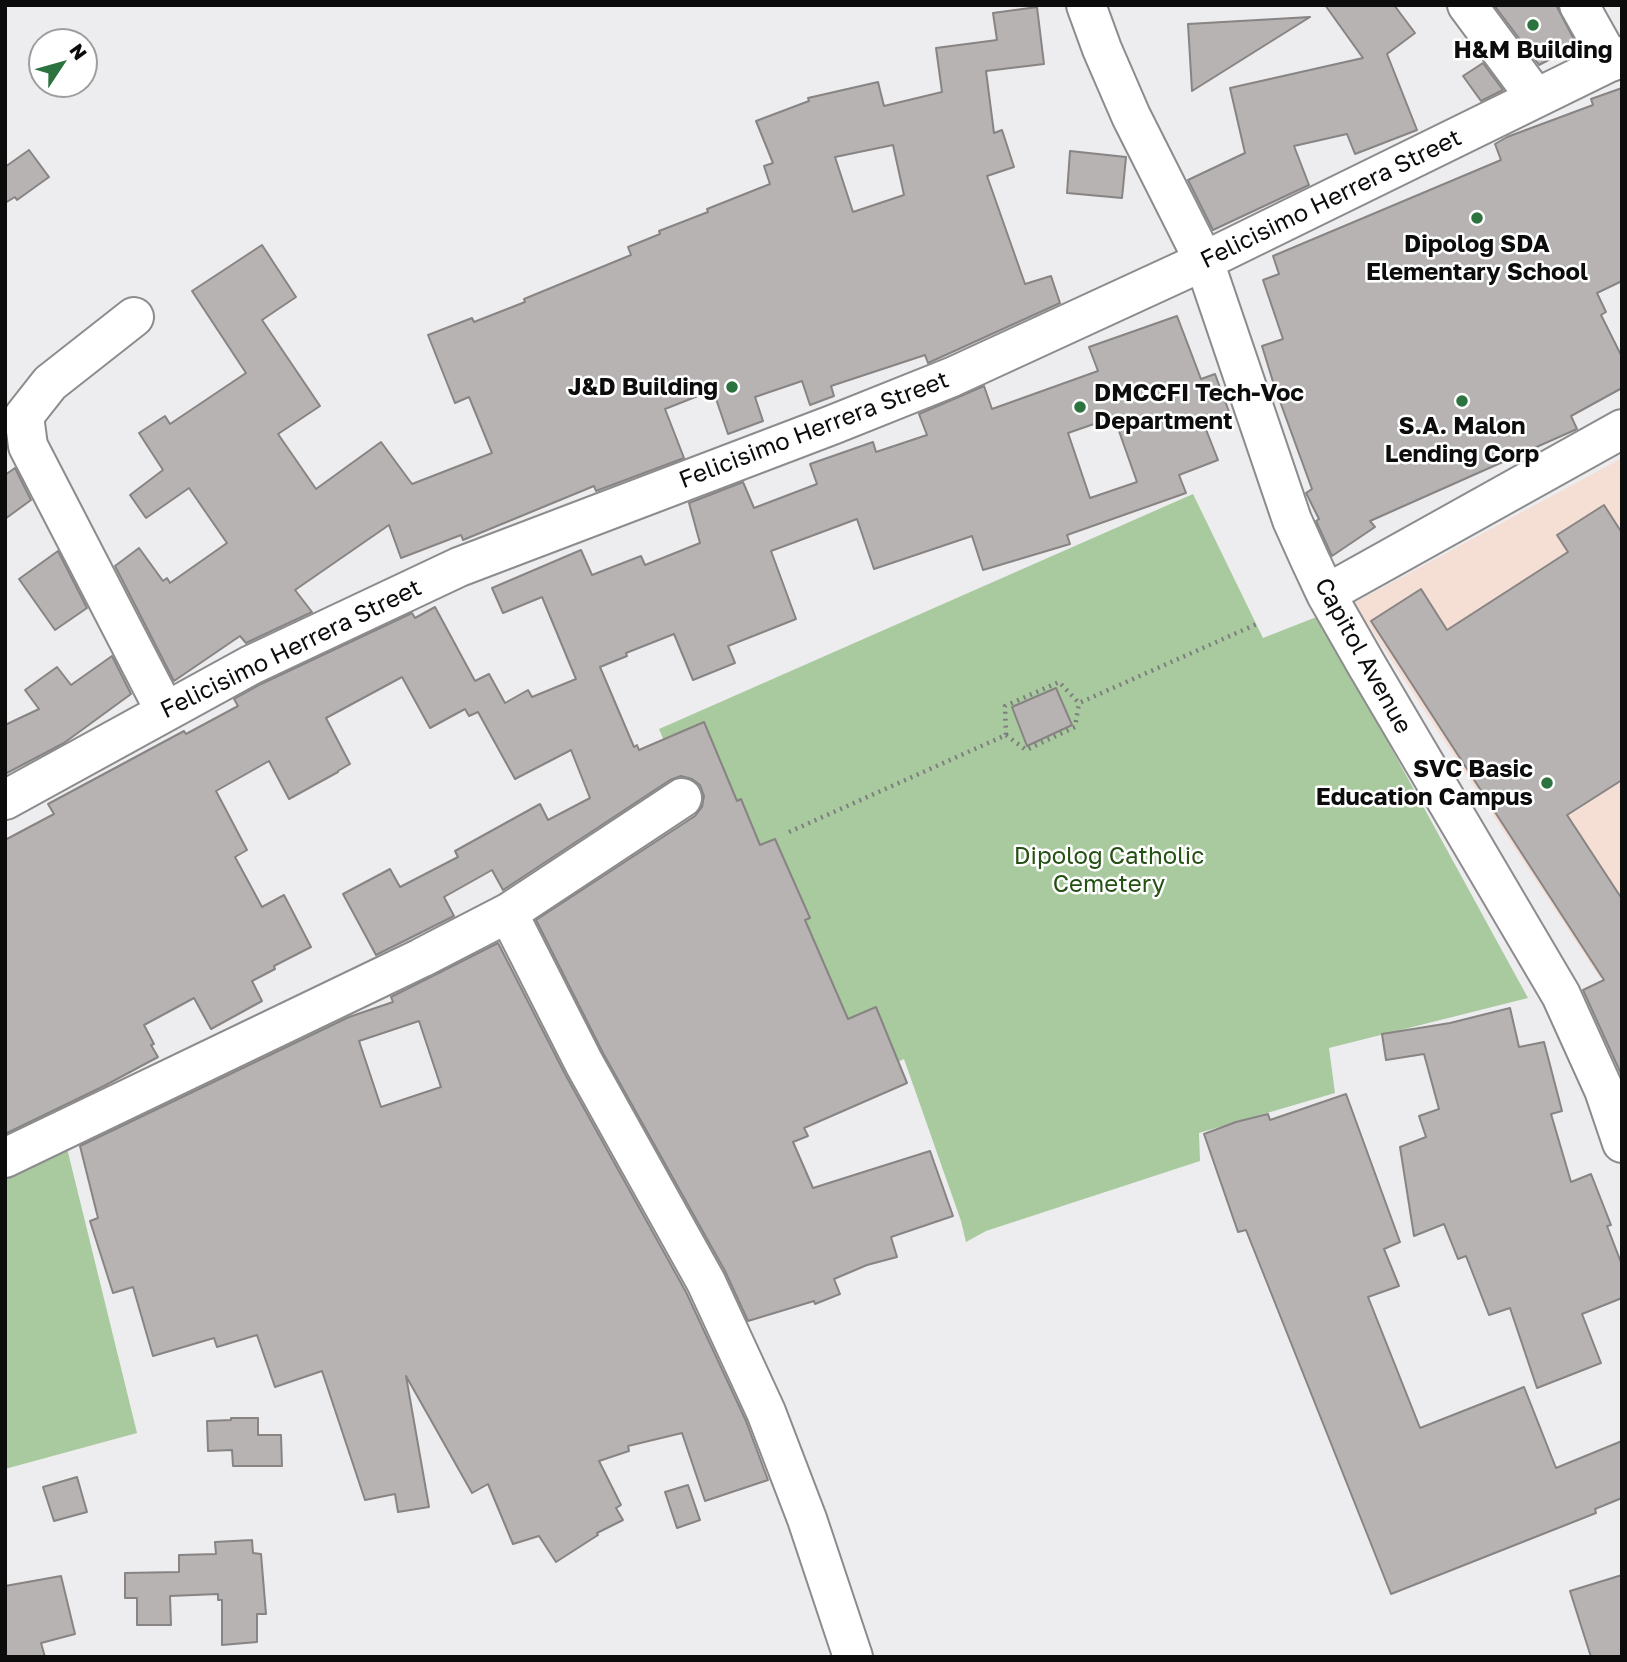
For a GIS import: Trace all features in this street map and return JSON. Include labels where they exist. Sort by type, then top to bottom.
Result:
[{"type":"street","name":"Capitol Avenue","points":[[1086,5],[1101,49],[1131,116],[1204,261],[1292,520],[1326,594],[1613,1086],[1622,1143]]},
{"type":"street","points":[[1467,5],[1536,98]]},
{"type":"street","points":[[1579,5],[1616,59]]},
{"type":"street","name":"Felicisimo Herrera Street","points":[[5,800],[251,665],[458,567],[940,382],[1204,261],[1616,59]]},
{"type":"street","points":[[134,317],[50,383],[24,416],[27,446],[165,711]]},
{"type":"street","points":[[1326,594],[1622,429]]},
{"type":"street","points":[[5,1158],[421,958],[508,913],[682,798]]},
{"type":"street","points":[[508,913],[584,1063],[706,1282],[766,1412],[853,1657]]},
{"type":"path","points":[[1079,703],[1259,623]]},
{"type":"path","points":[[1059,682],[1079,703],[1075,727],[1026,750],[1006,735],[1004,706],[1059,682]]},
{"type":"path","points":[[789,832],[1006,735]]},
{"type":"shaded area","name":"SVC Basic Education Campus","points":[[1622,458],[1622,964],[1600,978],[1354,603]]},
{"type":"green space","name":"Dipolog Catholic Cemetery","points":[[1193,494],[1263,638],[1319,616],[1528,998],[1329,1048],[1335,1093],[1199,1133],[1200,1161],[986,1231],[966,1242],[904,1059],[815,1102],[659,729]]},
{"type":"green space","points":[[64,1136],[137,1433],[5,1469],[5,1163]]},
{"type":"building","points":[[1325,5],[1394,5],[1415,33],[1387,54],[1417,130],[1355,154],[1347,134],[1294,146],[1309,185],[1213,230],[1188,180],[1245,153],[1230,88],[1363,58]]},
{"type":"building","name":"H&M Building","points":[[1494,5],[1556,5],[1577,45],[1539,65]]},
{"type":"building","points":[[1037,7],[1044,64],[986,71],[994,133],[1002,130],[1014,167],[987,176],[1025,284],[1051,276],[1060,303],[928,363],[925,355],[831,386],[834,396],[810,405],[802,381],[755,397],[763,421],[728,434],[713,390],[665,409],[684,458],[596,491],[594,486],[463,540],[461,535],[401,558],[389,525],[295,590],[312,612],[246,643],[240,636],[174,681],[115,566],[139,548],[163,581],[167,578],[170,583],[227,543],[189,488],[146,518],[130,495],[163,470],[139,433],[165,416],[170,424],[246,373],[192,291],[262,245],[296,297],[262,320],[320,406],[278,434],[316,489],[381,442],[412,484],[492,453],[469,397],[455,403],[428,335],[472,318],[474,322],[525,302],[524,299],[631,255],[628,247],[660,234],[659,231],[770,184],[764,166],[773,163],[756,121],[809,101],[808,98],[878,82],[884,106],[942,92],[936,48],[997,40],[993,13]],"holes":[[[893,145],[904,195],[853,212],[835,157]]]},
{"type":"building","points":[[1310,17],[1192,91],[1188,24]]},
{"type":"building","points":[[1483,63],[1503,90],[1481,101],[1463,76]]},
{"type":"building","points":[[1622,88],[1622,281],[1597,293],[1606,312],[1601,315],[1622,357],[1622,388],[1571,416],[1577,429],[1370,521],[1375,527],[1332,556],[1306,493],[1312,489],[1262,346],[1283,339],[1263,280],[1279,274],[1273,256],[1501,160],[1495,144],[1593,105],[1591,99]]},
{"type":"building","points":[[29,150],[49,177],[17,200],[15,197],[5,203],[5,167]]},
{"type":"building","points":[[1070,151],[1126,157],[1122,198],[1067,193]]},
{"type":"building","points":[[1177,316],[1201,379],[1215,374],[1231,417],[1205,427],[1218,460],[1179,475],[1186,493],[1067,535],[1070,544],[983,570],[972,536],[874,569],[857,519],[771,551],[796,619],[728,646],[735,663],[693,680],[674,634],[626,653],[627,656],[600,667],[634,747],[637,745],[639,750],[704,722],[737,801],[741,799],[760,845],[775,839],[810,918],[805,920],[848,1019],[876,1007],[907,1083],[804,1128],[808,1136],[793,1142],[813,1188],[930,1151],[953,1216],[891,1237],[897,1257],[867,1265],[834,1279],[840,1294],[815,1304],[814,1301],[748,1321],[725,1271],[603,1053],[536,920],[695,816],[702,807],[704,796],[700,785],[692,779],[681,776],[670,780],[503,890],[492,870],[444,897],[454,916],[376,955],[343,894],[390,869],[400,887],[458,857],[455,851],[540,804],[548,820],[590,798],[571,750],[515,779],[478,712],[469,716],[465,709],[430,728],[402,677],[326,718],[350,764],[338,772],[289,799],[269,761],[216,791],[247,850],[235,857],[262,907],[284,895],[311,947],[252,981],[262,1001],[211,1029],[194,998],[144,1025],[158,1057],[5,1134],[5,840],[54,814],[48,804],[184,731],[186,734],[238,706],[234,699],[261,684],[412,613],[415,618],[435,607],[475,681],[489,674],[505,703],[528,690],[532,697],[576,679],[542,597],[503,613],[492,588],[581,550],[592,575],[641,556],[645,565],[700,543],[689,503],[743,482],[754,508],[817,484],[810,464],[873,442],[876,452],[927,435],[919,414],[984,386],[992,409],[1098,371],[1089,347]],"holes":[[[1114,417],[1137,482],[1090,498],[1068,433]]]},
{"type":"building","points":[[15,468],[31,500],[5,519],[5,475]]},
{"type":"building","name":"SVC Basic Education Campus","points":[[1604,505],[1622,533],[1622,780],[1567,815],[1622,899],[1622,1076],[1583,990],[1604,980],[1371,621],[1421,589],[1447,630],[1568,552],[1557,535]]},
{"type":"building","points":[[58,551],[87,608],[55,630],[19,579]]},
{"type":"building","points":[[112,656],[131,694],[64,743],[5,774],[5,725],[39,709],[25,690],[57,667],[71,685]]},
{"type":"building","points":[[1056,688],[1072,725],[1027,746],[1012,707]]},
{"type":"building","points":[[498,943],[565,1074],[686,1292],[746,1421],[768,1480],[705,1501],[682,1433],[628,1446],[629,1451],[599,1461],[621,1505],[616,1508],[623,1520],[597,1533],[598,1535],[556,1562],[539,1536],[513,1544],[488,1484],[472,1493],[406,1376],[429,1507],[398,1512],[395,1494],[365,1500],[322,1371],[275,1387],[257,1335],[217,1347],[214,1338],[153,1356],[133,1287],[113,1293],[90,1221],[98,1218],[80,1146],[349,1017],[393,1002],[391,997]],"holes":[[[419,1021],[441,1087],[381,1107],[359,1041]]]},
{"type":"building","points":[[1510,1008],[1519,1047],[1544,1042],[1562,1111],[1551,1114],[1571,1182],[1591,1174],[1611,1225],[1607,1226],[1622,1265],[1622,1298],[1582,1314],[1601,1363],[1537,1388],[1510,1308],[1489,1315],[1466,1256],[1458,1259],[1444,1224],[1414,1236],[1400,1147],[1426,1137],[1419,1116],[1439,1109],[1424,1054],[1386,1060],[1382,1034],[1450,1023]]},
{"type":"building","points":[[1346,1094],[1400,1242],[1384,1249],[1399,1286],[1368,1297],[1420,1428],[1524,1387],[1556,1468],[1622,1441],[1622,1498],[1595,1509],[1596,1513],[1391,1594],[1246,1230],[1238,1232],[1204,1134],[1268,1114],[1270,1120]]},
{"type":"building","points":[[258,1418],[258,1435],[281,1435],[282,1466],[233,1466],[232,1450],[208,1451],[207,1421]]},
{"type":"building","points":[[77,1477],[87,1512],[54,1521],[43,1487]]},
{"type":"building","points":[[688,1485],[700,1520],[677,1528],[665,1492]]},
{"type":"building","points":[[252,1540],[253,1553],[261,1554],[266,1614],[257,1614],[257,1642],[222,1645],[222,1600],[218,1600],[218,1594],[170,1596],[171,1625],[137,1625],[137,1598],[125,1598],[125,1573],[179,1572],[179,1555],[216,1554],[215,1542]]},
{"type":"building","points":[[1622,1575],[1622,1657],[1591,1657],[1570,1591]]},
{"type":"building","points":[[61,1576],[75,1634],[41,1643],[45,1657],[5,1657],[5,1586]]},
{"type":"place","name":"H&M Building","points":[[1533,25]]},
{"type":"place","name":"Dipolog SDA Elementary School","points":[[1477,218]]},
{"type":"place","name":"J&D Building","points":[[732,387]]},
{"type":"place","name":"S.A. Malon Lending Corp","points":[[1462,401]]},
{"type":"place","name":"DMCCFI Tech-Voc Department","points":[[1080,407]]},
{"type":"place","name":"SVC Basic Education Campus","points":[[1547,783]]}]
